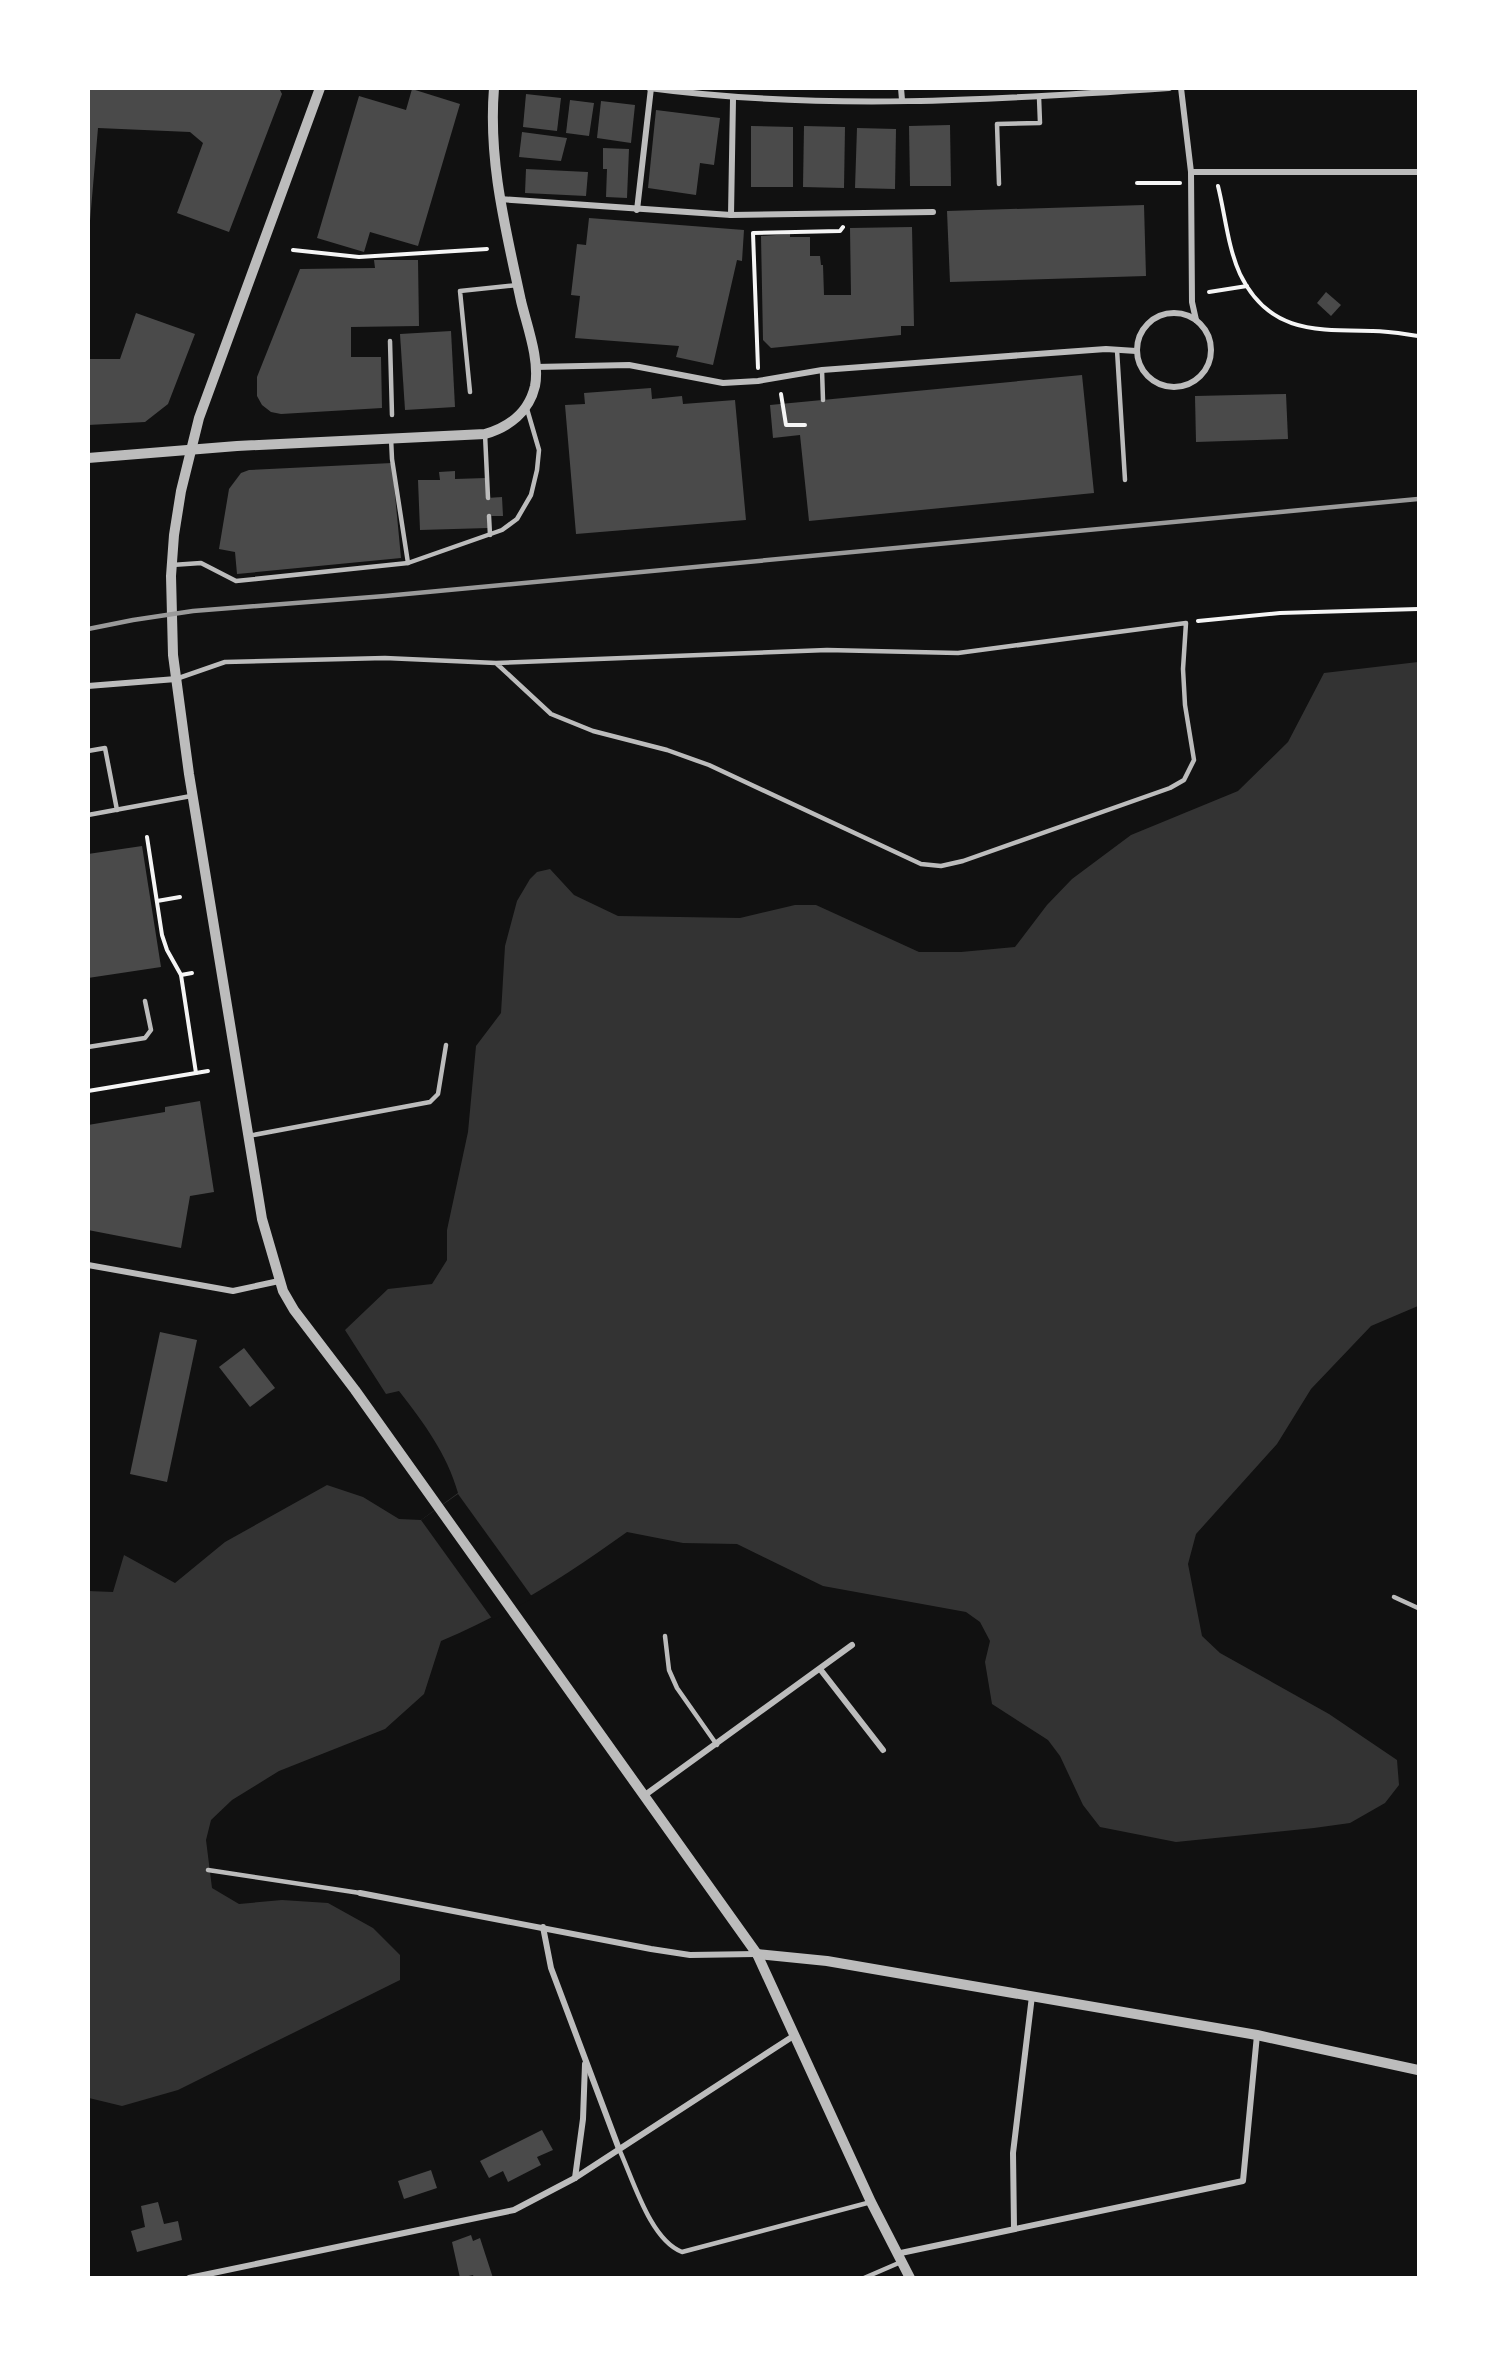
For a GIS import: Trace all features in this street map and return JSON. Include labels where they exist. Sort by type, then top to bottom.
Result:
[{"type":"street","points":[[320,88],[199,418],[190,450],[174,535],[172,565],[171,631],[176,679],[262,1219],[279,1281],[294,1311],[439,1507],[757,1954],[871,2202],[898,2258],[910,2277]]},
{"type":"street","points":[[88,458],[190,450],[485,434],[508,424],[518,416],[526,406],[535,384],[535,367],[499,199],[494,161],[494,88]]},
{"type":"street","points":[[901,88],[902,100]]},
{"type":"street","points":[[1038,88],[1039,96]]},
{"type":"street","points":[[637,210],[650,89],[734,99],[791,102],[1039,96],[1169,88]]},
{"type":"street","points":[[1181,88],[1191,172],[1192,302],[1196,320]]},
{"type":"street","points":[[731,215],[734,99]]},
{"type":"street","points":[[1191,172],[1419,172]]},
{"type":"street","points":[[499,199],[731,215],[933,212]]},
{"type":"street","points":[[1173,313],[1196,320],[1204,328],[1212,350],[1203,374],[1193,383],[1168,388],[1156,383],[1142,369],[1136,351],[1138,339],[1151,320],[1173,313]]},
{"type":"street","points":[[535,367],[629,365],[704,381],[758,381],[822,370],[1117,350],[1136,351]]},
{"type":"street","points":[[88,686],[176,679]]},
{"type":"street","points":[[88,1265],[233,1291],[279,1281]]},
{"type":"street","points":[[645,1795],[852,1645]]},
{"type":"street","points":[[820,1670],[883,1750]]},
{"type":"street","points":[[360,1893],[417,1906],[690,1955],[757,1954],[827,1961],[1257,2035],[1419,2070]]},
{"type":"street","points":[[543,1927],[550,1968],[619,2149]]},
{"type":"street","points":[[1014,2228],[1013,2153],[1032,1996]]},
{"type":"street","points":[[189,2277],[481,2219],[522,2206],[574,2178],[795,2035]]},
{"type":"street","points":[[898,2258],[1014,2228],[1243,2181],[1257,2035]]},
{"type":"street","points":[[574,2178],[583,2119],[586,2060]]},
{"type":"lane","points":[[999,184],[997,124],[1040,123],[1039,96]]},
{"type":"lane","points":[[470,392],[460,291],[518,285]]},
{"type":"lane","points":[[390,341],[392,415]]},
{"type":"lane","points":[[1117,350],[1125,480]]},
{"type":"lane","points":[[822,370],[824,400]]},
{"type":"lane","points":[[172,565],[201,563],[236,581],[408,563],[490,535],[518,519],[531,495],[539,450],[526,406]]},
{"type":"lane","points":[[485,434],[488,498]]},
{"type":"lane","points":[[392,438],[392,459],[408,563]]},
{"type":"lane","points":[[489,516],[490,535]]},
{"type":"lane","points":[[176,679],[225,662],[385,658],[496,663],[827,650],[958,653],[1186,622],[1183,669],[1185,705],[1194,760],[1191,771],[1184,780],[1170,788],[1046,833],[941,866],[921,864],[709,765],[667,750],[593,731],[551,714],[496,663]]},
{"type":"lane","points":[[88,750],[105,748],[117,810]]},
{"type":"lane","points":[[88,815],[194,795]]},
{"type":"lane","points":[[88,1047],[145,1038],[151,1030],[146,1001]]},
{"type":"lane","points":[[248,1136],[430,1102],[438,1094],[446,1045]]},
{"type":"lane","points":[[1394,1597],[1419,1608]]},
{"type":"lane","points":[[665,1636],[669,1670],[677,1688],[717,1745]]},
{"type":"lane","points":[[208,1870],[360,1893]]},
{"type":"lane","points":[[619,2149],[654,2226],[673,2248],[682,2252],[871,2202]]},
{"type":"lane","points":[[864,2277],[898,2258]]},
{"type":"path","points":[[1137,183],[1181,183]]},
{"type":"path","points":[[1218,186],[1233,253],[1247,286],[1260,303],[1275,316],[1300,327],[1332,332],[1376,331],[1419,336]]},
{"type":"path","points":[[758,381],[753,233],[840,231],[846,223]]},
{"type":"path","points":[[293,250],[359,257],[487,249]]},
{"type":"path","points":[[1209,292],[1247,286]]},
{"type":"path","points":[[781,394],[786,425],[805,425]]},
{"type":"path","points":[[1186,622],[1280,613],[1419,609]]},
{"type":"path","points":[[147,837],[167,950],[181,975],[196,1073]]},
{"type":"path","points":[[157,901],[180,897]]},
{"type":"path","points":[[181,975],[192,973]]},
{"type":"path","points":[[88,1091],[208,1071]]},
{"type":"shaded area","points":[[1418,662],[1418,1306],[1371,1326],[1311,1389],[1277,1444],[1196,1534],[1188,1564],[1202,1636],[1220,1653],[1329,1714],[1397,1760],[1399,1785],[1385,1803],[1350,1823],[1176,1842],[1100,1827],[1083,1805],[1060,1756],[1048,1740],[992,1704],[985,1662],[990,1641],[980,1622],[966,1612],[823,1586],[737,1544],[683,1543],[627,1532],[537,1592],[441,1641],[424,1694],[385,1729],[279,1771],[232,1800],[211,1820],[206,1840],[212,1888],[239,1904],[282,1900],[328,1903],[373,1928],[400,1955],[400,1980],[178,2090],[122,2106],[89,2098],[88,1591],[113,1592],[124,1555],[175,1583],[225,1542],[327,1485],[363,1497],[399,1519],[421,1520],[458,1493],[448,1465],[426,1427],[399,1391],[386,1394],[345,1330],[388,1289],[432,1284],[447,1260],[447,1230],[468,1132],[476,1046],[501,1013],[505,946],[517,901],[530,879],[537,872],[550,869],[574,895],[618,916],[740,918],[795,905],[816,905],[919,952],[961,952],[1015,947],[1047,905],[1072,879],[1131,835],[1238,791],[1288,742],[1324,673]]},
{"type":"pier","points":[[458,1494],[533,1598],[493,1620],[421,1520]]},
{"type":"building","points":[[88,88],[279,88],[282,94],[229,232],[177,213],[203,143],[190,132],[98,128],[88,244]]},
{"type":"building","points":[[412,89],[460,104],[418,246],[370,232],[364,252],[317,238],[359,96],[406,110]]},
{"type":"building","points":[[526,94],[561,98],[557,131],[523,127]]},
{"type":"building","points":[[570,100],[594,103],[589,136],[566,133]]},
{"type":"building","points":[[601,101],[635,105],[631,143],[597,138]]},
{"type":"building","points":[[656,110],[720,118],[714,165],[700,163],[696,195],[648,188]]},
{"type":"building","points":[[950,125],[951,186],[910,186],[909,126]]},
{"type":"building","points":[[751,126],[793,127],[793,187],[751,187]]},
{"type":"building","points":[[804,126],[845,127],[844,188],[803,187]]},
{"type":"building","points":[[857,128],[896,129],[895,189],[855,188]]},
{"type":"building","points":[[522,132],[567,138],[561,161],[519,157]]},
{"type":"building","points":[[603,148],[629,149],[627,198],[606,197],[607,169],[603,169]]},
{"type":"building","points":[[526,169],[588,172],[586,196],[525,193]]},
{"type":"building","points":[[1144,205],[1146,276],[950,282],[947,211]]},
{"type":"building","points":[[589,218],[744,230],[742,261],[737,260],[713,365],[676,357],[679,346],[575,338],[580,296],[571,295],[577,244],[586,245]]},
{"type":"building","points":[[912,227],[914,326],[901,326],[901,335],[771,348],[763,340],[761,236],[790,234],[790,237],[810,237],[810,256],[820,256],[821,265],[823,265],[824,295],[851,295],[850,228]]},
{"type":"building","points":[[374,260],[418,260],[419,326],[351,327],[351,357],[381,357],[382,408],[281,414],[271,412],[262,405],[257,396],[257,377],[300,269],[375,268]]},
{"type":"building","points":[[1326,292],[1341,305],[1331,316],[1317,303]]},
{"type":"building","points":[[136,313],[195,334],[168,404],[145,422],[88,425],[88,359],[120,359]]},
{"type":"building","points":[[451,331],[455,407],[405,410],[400,334]]},
{"type":"building","points":[[1082,375],[1094,493],[809,521],[800,435],[773,438],[770,405]]},
{"type":"building","points":[[651,388],[652,399],[682,396],[683,404],[735,400],[746,520],[576,534],[565,405],[585,404],[584,393]]},
{"type":"building","points":[[1286,394],[1288,439],[1196,442],[1195,396]]},
{"type":"building","points":[[392,463],[401,558],[237,574],[235,552],[219,549],[229,489],[241,473],[249,470]]},
{"type":"building","points":[[455,471],[455,479],[486,478],[487,498],[502,497],[503,516],[487,516],[488,528],[420,530],[418,480],[440,480],[439,472]]},
{"type":"building","points":[[142,846],[161,967],[88,978],[88,854]]},
{"type":"building","points":[[200,1101],[214,1192],[190,1196],[181,1248],[88,1230],[88,1125],[165,1112],[165,1107]]},
{"type":"building","points":[[160,1332],[197,1340],[167,1482],[130,1474]]},
{"type":"building","points":[[244,1348],[275,1388],[250,1407],[219,1367]]},
{"type":"building","points":[[542,2130],[553,2150],[537,2157],[541,2165],[508,2182],[503,2171],[489,2178],[480,2161]]},
{"type":"building","points":[[431,2170],[437,2188],[404,2199],[398,2181]]},
{"type":"building","points":[[158,2202],[164,2224],[178,2221],[182,2240],[137,2252],[131,2231],[145,2227],[141,2206]]},
{"type":"building","points":[[471,2235],[473,2241],[480,2238],[493,2278],[474,2278],[473,2275],[460,2278],[452,2242]]},
{"type":"railway","points":[[88,629],[193,611],[385,596],[1418,499]]}]
